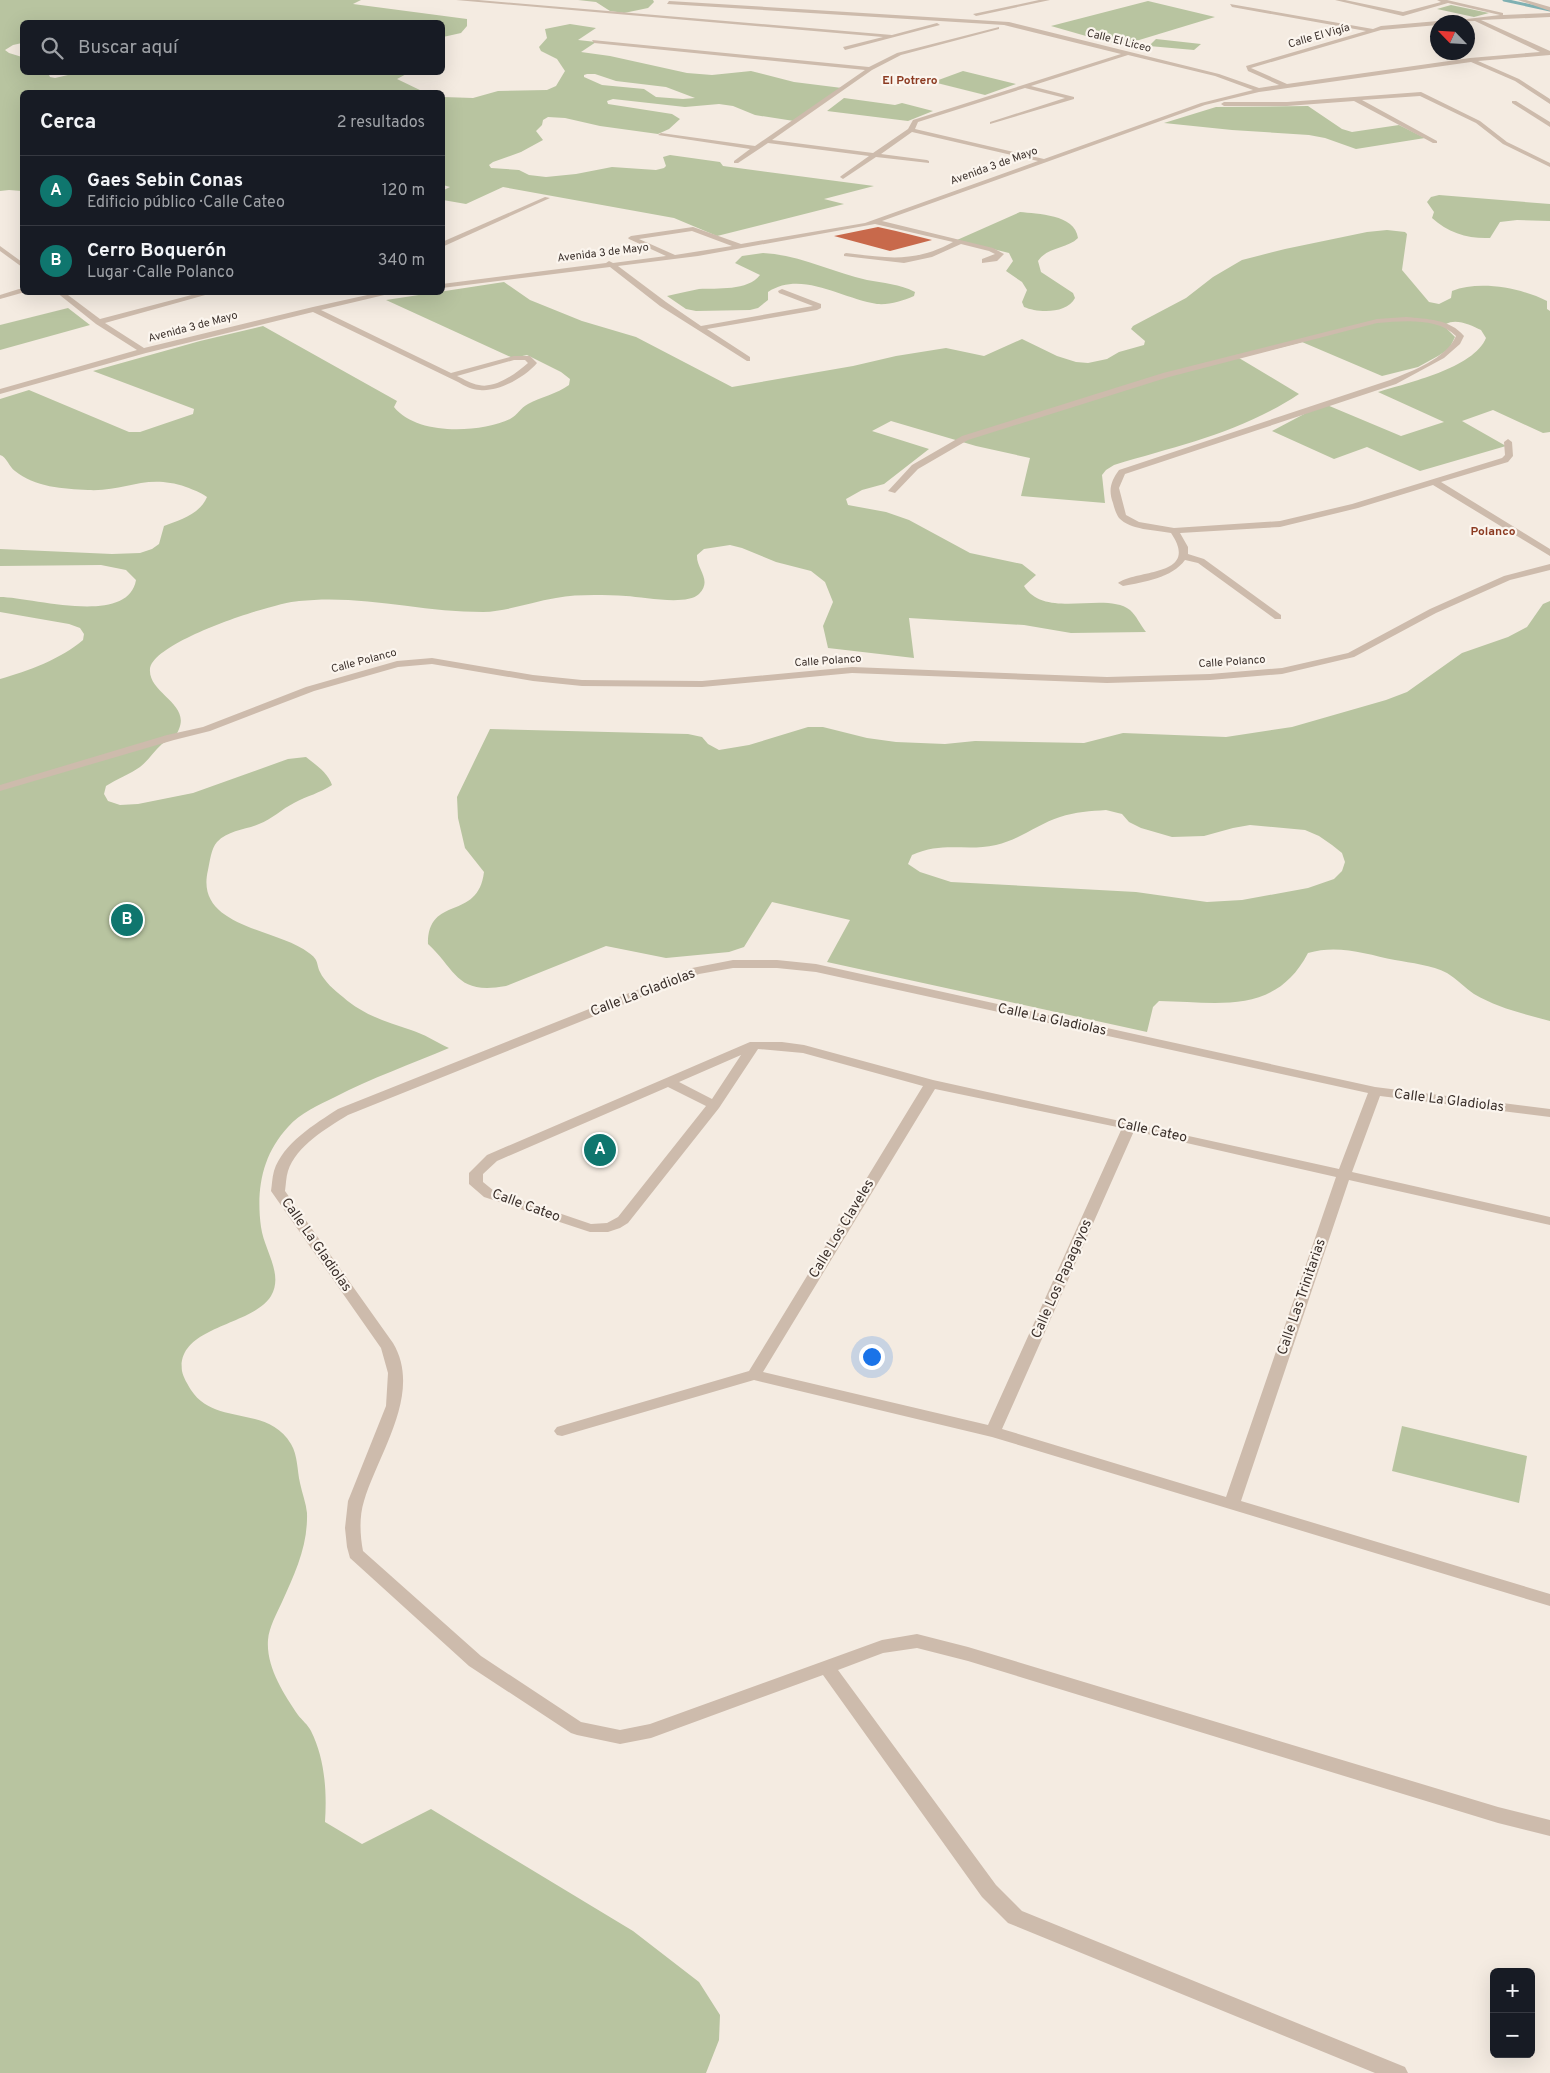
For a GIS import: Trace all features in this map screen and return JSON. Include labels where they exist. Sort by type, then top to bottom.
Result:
[{"type":"street","points":[[459,0],[891,36]]},
{"type":"street","name":"Calle El Liceo","points":[[1047,0],[976,14],[976,16],[986,20],[1217,75],[1259,90]]},
{"type":"street","points":[[1338,0],[1403,14],[1447,2]]},
{"type":"street","points":[[1439,0],[1511,16]]},
{"type":"street","points":[[1521,0],[1550,9]]},
{"type":"street","points":[[669,3],[949,22],[1009,24]]},
{"type":"street","points":[[1232,5],[1374,30]]},
{"type":"street","points":[[1477,20],[1511,16],[1550,15]]},
{"type":"street","points":[[1477,20],[1548,53]]},
{"type":"street","points":[[845,48],[949,22]]},
{"type":"street","points":[[736,162],[870,69],[899,54],[1009,24]]},
{"type":"street","name":"Calle El Vigía","points":[[1286,86],[1250,70],[1248,67],[1374,30],[1430,24]]},
{"type":"street","points":[[594,41],[870,69]]},
{"type":"street","points":[[843,177],[911,130],[916,121],[1129,53]]},
{"type":"street","name":"Avenida 3 de Mayo","points":[[1475,60],[1548,53]]},
{"type":"street","points":[[1470,60],[1517,80],[1550,102]]},
{"type":"street","name":"Avenida 3 de Mayo","points":[[445,286],[742,247],[876,222],[1043,160],[1203,104],[1259,90],[1470,60]]},
{"type":"street","points":[[992,123],[1072,98],[1024,86]]},
{"type":"street","points":[[1203,104],[1287,104],[1421,94],[1478,122],[1505,143],[1550,165]]},
{"type":"street","points":[[1355,99],[1435,142]]},
{"type":"street","points":[[1514,102],[1550,125]]},
{"type":"street","points":[[1536,116],[1550,115]]},
{"type":"street","points":[[911,130],[1043,160]]},
{"type":"street","points":[[661,135],[756,148]]},
{"type":"street","points":[[768,141],[927,162]]},
{"type":"street","points":[[445,244],[547,198]]},
{"type":"street","points":[[876,222],[991,250],[1000,254],[994,259],[985,261]]},
{"type":"street","points":[[674,256],[631,238],[693,229],[742,247]]},
{"type":"street","points":[[846,255],[890,261],[924,259],[941,253],[959,242]]},
{"type":"street","points":[[0,248],[20,263]]},
{"type":"street","points":[[609,263],[663,304],[747,359]]},
{"type":"street","points":[[445,278],[454,284]]},
{"type":"street","points":[[700,328],[818,308],[818,306],[782,291]]},
{"type":"street","points":[[0,297],[20,292]]},
{"type":"street","points":[[63,295],[143,351]]},
{"type":"street","points":[[99,322],[202,295]]},
{"type":"street","name":"Avenida 3 de Mayo","points":[[0,392],[143,351],[264,320],[380,295]]},
{"type":"street","points":[[313,310],[452,376],[478,388],[485,388],[516,376],[533,363],[527,358],[514,358],[452,376]]},
{"type":"street","points":[[892,491],[915,467],[965,438],[1166,375],[1377,321],[1406,318],[1451,327],[1460,336],[1453,348],[1443,355],[1393,382],[1122,472],[1115,481],[1113,490],[1122,516],[1136,524],[1174,531],[1280,524],[1355,506],[1505,460],[1509,456],[1508,442]]},
{"type":"street","points":[[1434,482],[1550,553]]},
{"type":"street","points":[[1123,583],[1140,580],[1172,568],[1183,556],[1184,548],[1174,531]]},
{"type":"street","points":[[1183,556],[1201,561],[1278,616]]},
{"type":"street","name":"Calle Polanco","points":[[0,788],[206,729],[310,689],[397,664],[415,661],[432,660],[551,681],[592,683],[702,684],[852,670],[1107,680],[1210,677],[1282,671],[1351,655],[1433,611],[1507,578],[1550,566]]},
{"type":"street","name":"Calle La Gladiolas","points":[[827,1668],[651,1731],[620,1737],[577,1728],[475,1661],[356,1554],[353,1541],[352,1517],[356,1501],[394,1406],[396,1373],[388,1347],[278,1192],[282,1169],[294,1152],[319,1128],[343,1112],[696,971],[733,964],[777,964],[816,968],[1375,1091],[1550,1114]]},
{"type":"street","name":"Calle Cateo","points":[[754,1045],[714,1105],[623,1220],[606,1230],[590,1228],[489,1194],[476,1184],[476,1172],[492,1158],[754,1045],[804,1049],[931,1084],[1130,1126],[1550,1221]]},
{"type":"street","points":[[669,1082],[714,1105]]},
{"type":"street","name":"Calle Los Claveles","points":[[754,1374],[931,1084]]},
{"type":"street","name":"Calle Las Trinitarias","points":[[1232,1503],[1344,1174],[1375,1091]]},
{"type":"street","name":"Calle Los Papagayos","points":[[993,1432],[1130,1126]]},
{"type":"street","points":[[562,1431],[754,1374],[993,1432],[1550,1600]]},
{"type":"street","points":[[1398,2073],[1015,1917],[989,1891],[827,1668],[882,1647],[917,1641],[939,1645],[1498,1815],[1550,1828]]},
{"type":"green space","points":[[0,0],[361,0],[353,4],[467,19],[467,26],[461,33],[445,37],[445,20],[20,20],[20,43],[5,50],[20,56],[20,75],[49,75],[55,78],[68,75],[404,75],[397,79],[420,90],[20,90],[20,191],[0,191]]},
{"type":"green space","points":[[578,0],[653,0],[654,2],[648,8],[624,13],[610,11],[596,2]]},
{"type":"green space","points":[[1148,1],[1215,17],[1126,44],[1107,42],[1051,26]]},
{"type":"green space","points":[[1451,5],[1489,13],[1475,17],[1475,15],[1465,15],[1437,9]]},
{"type":"green space","points":[[570,24],[596,28],[578,40],[596,42],[581,52],[610,56],[687,73],[712,75],[751,71],[794,82],[842,88],[794,121],[755,115],[733,106],[719,104],[685,107],[613,99],[607,101],[608,104],[672,114],[680,119],[669,129],[658,134],[600,126],[565,118],[548,117],[543,120],[542,125],[536,131],[543,140],[521,152],[493,162],[489,165],[491,168],[519,170],[529,175],[546,177],[576,174],[612,167],[656,170],[666,166],[663,157],[670,155],[720,162],[723,166],[874,186],[824,199],[844,204],[717,236],[674,218],[503,187],[466,204],[445,200],[445,190],[450,187],[445,186],[445,97],[473,98],[498,91],[547,90],[556,86],[565,71],[557,59],[541,51],[539,47],[547,38],[545,29]],"holes":[[[595,74],[616,81],[666,87],[695,98],[656,97],[644,89],[602,85],[584,77],[584,75]]]},
{"type":"green space","points":[[1156,39],[1201,44],[1194,50],[1149,46]]},
{"type":"green space","points":[[963,71],[1016,84],[985,95],[933,82]]},
{"type":"green space","points":[[844,98],[895,105],[902,103],[933,111],[908,121],[827,111]]},
{"type":"green space","points":[[1308,106],[1342,129],[1352,132],[1399,125],[1425,138],[1356,149],[1325,138],[1309,135],[1164,123],[1216,107]]},
{"type":"green space","points":[[1439,195],[1550,204],[1550,221],[1517,220],[1500,222],[1490,238],[1467,236],[1445,228],[1432,218],[1434,212],[1427,202],[1431,197]]},
{"type":"green space","points":[[1020,212],[1054,217],[1070,224],[1075,230],[1078,238],[1046,253],[1038,261],[1041,272],[1073,293],[1075,298],[1066,307],[1044,311],[1024,307],[1022,302],[1027,290],[1022,282],[1006,271],[1013,261],[1009,253],[957,240]]},
{"type":"green space","points":[[1387,230],[1405,232],[1407,234],[1402,270],[1429,302],[1439,304],[1451,298],[1452,291],[1475,286],[1513,289],[1547,301],[1547,309],[1550,311],[1550,432],[1543,433],[1493,410],[1462,421],[1506,446],[1420,471],[1367,447],[1334,459],[1272,431],[1308,412],[1327,405],[1401,436],[1444,422],[1378,392],[1438,373],[1468,358],[1479,349],[1486,338],[1481,330],[1459,322],[1446,324],[1447,329],[1455,337],[1449,349],[1418,367],[1382,376],[1302,342],[1239,358],[1299,394],[1254,419],[1209,437],[1114,465],[1102,475],[1105,503],[1021,496],[1030,458],[976,446],[891,421],[872,431],[929,449],[884,484],[862,490],[846,499],[848,505],[886,512],[909,520],[970,553],[1022,564],[1036,575],[1024,586],[1034,596],[1046,601],[1060,604],[1106,603],[1119,605],[1132,612],[1146,632],[1071,633],[1024,625],[909,618],[914,658],[828,648],[823,626],[833,602],[825,582],[811,571],[776,562],[730,545],[704,549],[697,555],[704,579],[703,589],[693,598],[685,600],[608,595],[573,596],[483,612],[368,601],[322,599],[299,601],[285,603],[216,625],[171,647],[156,658],[150,669],[151,677],[155,685],[179,712],[181,720],[178,732],[170,740],[162,744],[140,767],[106,786],[104,794],[108,801],[120,805],[138,804],[193,793],[288,759],[306,757],[325,773],[332,785],[294,803],[264,822],[226,835],[217,842],[212,852],[208,870],[207,889],[213,904],[225,915],[241,924],[295,945],[312,955],[320,972],[333,989],[359,1009],[384,1021],[421,1034],[449,1048],[349,1090],[310,1110],[288,1127],[272,1149],[260,1186],[261,1227],[272,1262],[275,1279],[271,1296],[262,1306],[249,1314],[203,1335],[191,1345],[183,1356],[183,1376],[191,1390],[201,1401],[227,1413],[269,1424],[281,1432],[291,1444],[295,1453],[306,1506],[307,1525],[303,1548],[296,1570],[270,1630],[268,1650],[277,1680],[298,1715],[310,1729],[316,1742],[324,1776],[325,1822],[362,1844],[431,1809],[633,1931],[699,1982],[720,2015],[719,2040],[706,2073],[0,2073],[0,679],[54,659],[83,640],[84,634],[80,628],[69,624],[0,612],[0,597],[55,604],[98,606],[116,602],[129,594],[136,580],[126,570],[101,565],[0,566],[0,549],[112,554],[140,553],[152,549],[159,544],[164,526],[195,512],[207,497],[199,492],[172,483],[147,482],[101,490],[88,490],[59,488],[31,481],[15,471],[0,455],[0,399],[29,390],[129,432],[140,432],[193,414],[194,409],[93,371],[200,341],[263,326],[397,401],[394,407],[404,416],[418,423],[449,429],[466,429],[497,424],[510,419],[528,404],[569,385],[570,379],[561,372],[527,355],[513,358],[386,300],[419,295],[445,295],[445,291],[504,282],[530,300],[582,321],[636,337],[732,387],[946,348],[984,356],[1022,339],[1057,356],[1076,362],[1088,363],[1107,359],[1119,352],[1144,345],[1145,341],[1131,329],[1133,326],[1186,298],[1213,277],[1242,260],[1367,232]]},
{"type":"green space","points":[[763,253],[790,257],[854,277],[903,287],[915,292],[914,296],[887,304],[877,304],[822,288],[794,284],[781,286],[768,292],[768,300],[758,308],[750,310],[696,311],[686,309],[667,296],[699,289],[732,288],[748,284],[760,275],[735,263],[742,256]]},
{"type":"green space","points":[[68,308],[90,325],[0,350],[0,325]]},
{"type":"green space","points":[[1550,601],[1550,1021],[1511,1010],[1483,999],[1447,973],[1435,968],[1363,953],[1330,949],[1308,953],[1295,973],[1279,987],[1262,996],[1243,1001],[1223,1003],[1159,1001],[1153,1007],[1147,1032],[827,962],[850,920],[772,902],[744,947],[729,952],[666,958],[606,946],[506,986],[489,988],[467,984],[452,972],[428,944],[430,929],[436,919],[444,912],[464,904],[473,897],[480,887],[484,872],[465,848],[458,818],[457,797],[490,729],[688,734],[702,737],[708,744],[719,750],[749,745],[808,727],[823,727],[867,738],[896,742],[945,744],[975,741],[1084,743],[1123,733],[1226,737],[1292,727],[1386,700],[1407,692],[1462,653],[1508,637],[1527,627],[1543,604]],"holes":[[[1106,810],[1122,814],[1129,822],[1141,828],[1172,837],[1204,836],[1250,825],[1305,830],[1319,836],[1332,845],[1342,853],[1345,862],[1342,871],[1334,879],[1308,888],[1242,900],[1207,902],[1136,892],[951,882],[920,872],[908,864],[912,855],[924,851],[945,848],[975,848],[1004,843],[1052,820],[1071,814]]]},
{"type":"green space","points":[[1402,1426],[1527,1456],[1519,1503],[1392,1471]]},
{"type":"building","points":[[878,227],[932,240],[890,251],[834,236]]},
{"type":"waterway","points":[[1504,0],[1550,10]]},
{"type":"place","name":"Cerro Boquerón","points":[[127,920]]},
{"type":"place","name":"Gaes Sebin Conas","points":[[600,1150]]},
{"type":"district","name":"El Potrero","points":[[910,81]]},
{"type":"district","name":"Polanco","points":[[1493,532]]}]
